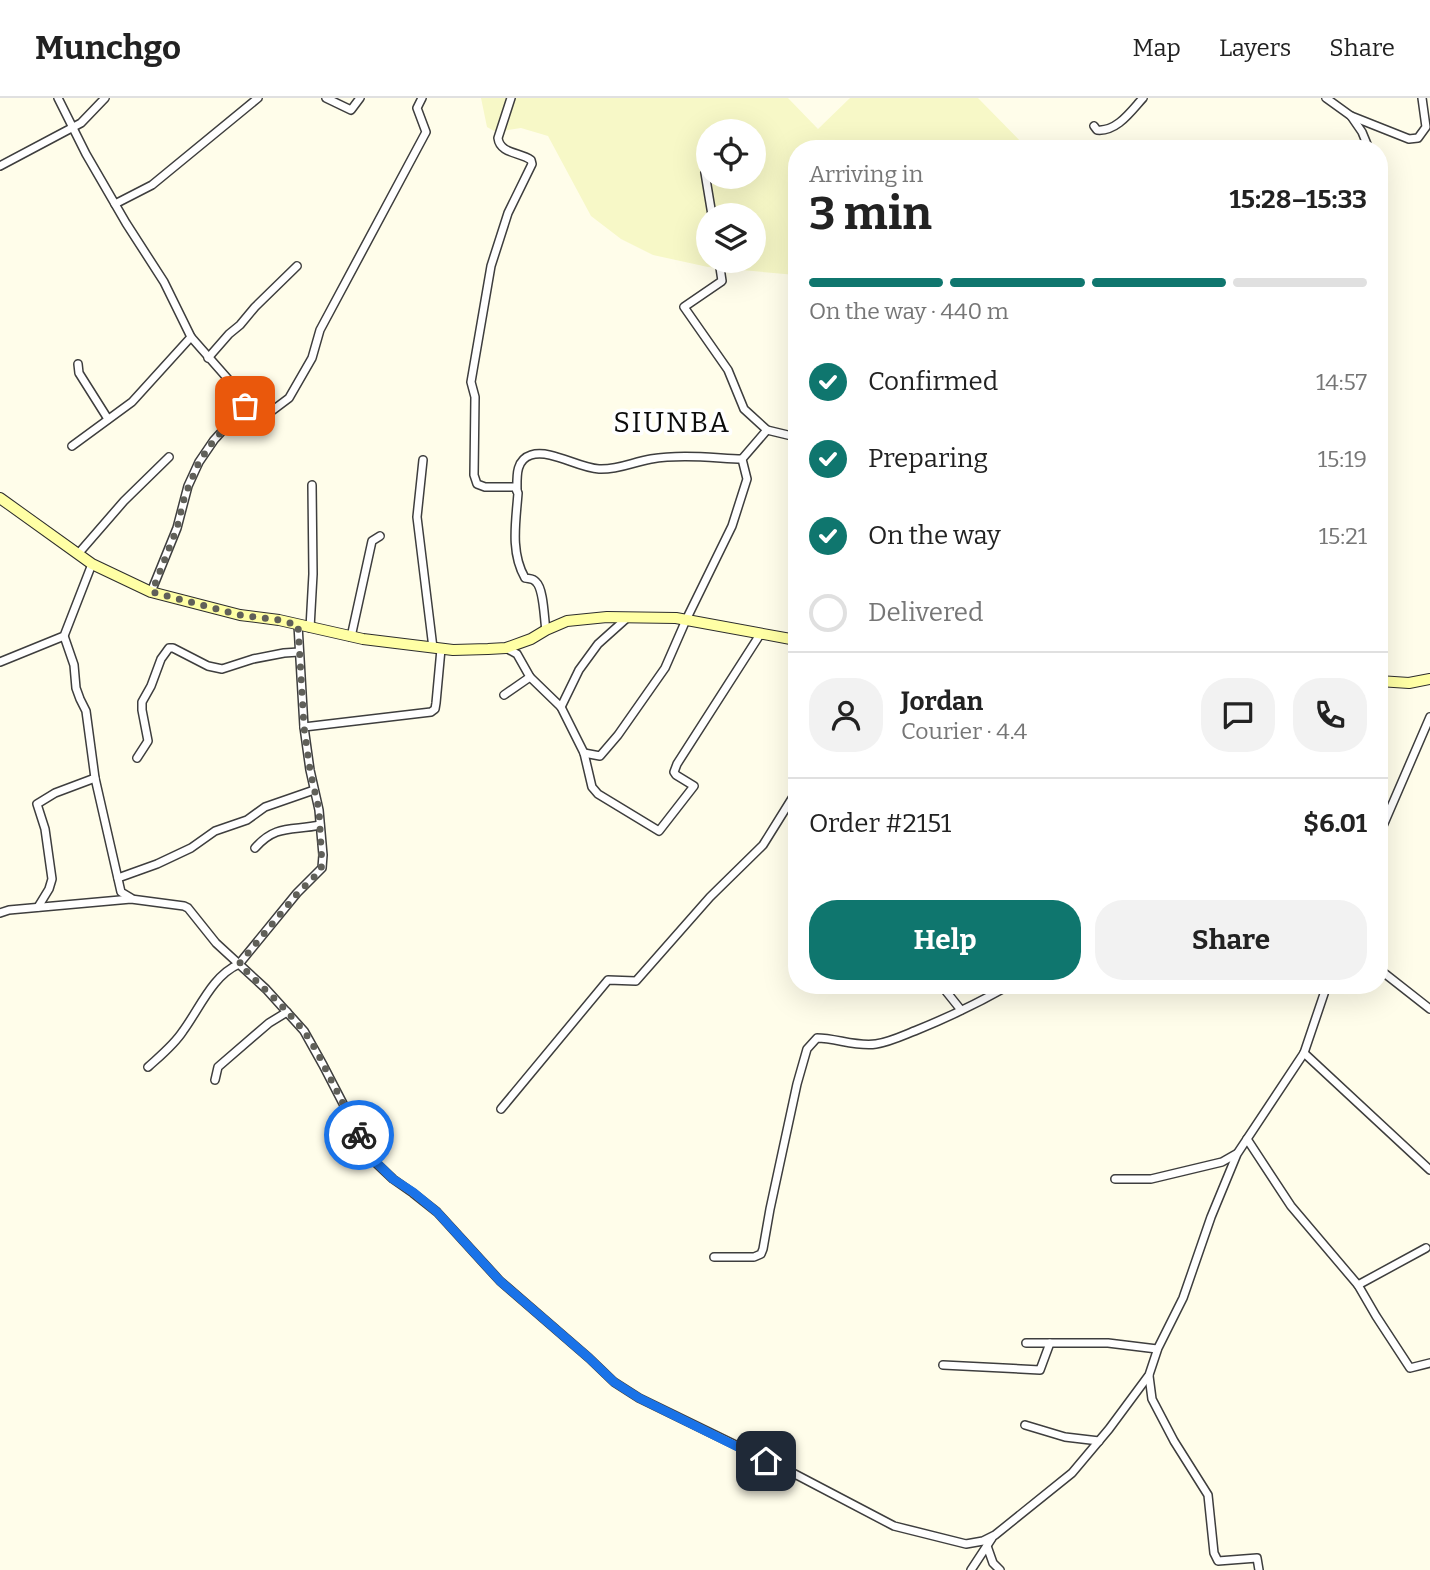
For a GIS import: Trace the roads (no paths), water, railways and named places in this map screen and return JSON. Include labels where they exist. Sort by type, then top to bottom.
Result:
[{"type":"street","points":[[58,98],[86,154],[164,282],[191,337],[235,387],[246,405],[255,413],[265,416],[289,398],[312,358],[320,330],[426,132],[417,108],[422,98]]},
{"type":"street","points":[[0,166],[81,123],[105,98]]},
{"type":"street","points":[[115,204],[152,185],[258,98]]},
{"type":"street","points":[[326,98],[351,110],[360,98]]},
{"type":"street","points":[[512,98],[498,143],[504,149],[526,156],[532,164],[508,213],[491,266],[471,382],[475,397],[474,475],[477,484],[485,487],[514,487],[517,491]]},
{"type":"street","points":[[1094,126],[1097,130],[1104,131],[1119,124],[1143,98]]},
{"type":"street","points":[[1326,98],[1351,117],[1409,139],[1418,138],[1428,127],[1422,98]]},
{"type":"street","points":[[1351,117],[1365,140]]},
{"type":"street","points":[[208,358],[297,266]]},
{"type":"street","points":[[721,273],[722,281],[684,307],[728,370],[744,409],[767,430],[788,435]]},
{"type":"street","points":[[72,446],[132,402],[191,337]]},
{"type":"street","points":[[78,363],[79,373],[108,419]]},
{"type":"street","points":[[152,592],[177,528],[185,495],[196,468],[214,440],[246,405]]},
{"type":"street","points":[[742,460],[767,430]]},
{"type":"street","points":[[546,630],[541,589],[536,582],[525,578],[519,567],[514,535],[517,474],[519,464],[528,456],[537,454],[594,469],[611,470],[651,459],[687,457],[742,460]]},
{"type":"street","points":[[78,554],[124,500],[169,457]]},
{"type":"street","points":[[304,727],[431,712],[435,709],[437,649],[417,517],[423,460]]},
{"type":"street","points":[[584,753],[600,756],[665,668],[732,526],[747,479],[742,460]]},
{"type":"street","points":[[310,628],[313,574],[312,485]]},
{"type":"street","points":[[0,498],[92,564],[152,592],[240,615],[279,620],[351,637],[437,649],[506,648],[567,621],[607,617],[662,617],[788,638]]},
{"type":"street","points":[[351,637],[372,541],[380,536]]},
{"type":"street","points":[[92,564],[64,636],[74,665],[76,688],[86,711],[95,778],[121,892],[131,899]]},
{"type":"street","points":[[561,707],[579,670],[598,645],[627,618]]},
{"type":"street","points":[[148,1067],[183,1032],[203,999],[229,969],[239,964],[297,894],[320,871],[323,855],[304,727],[298,625]]},
{"type":"street","points":[[506,648],[517,654],[530,677],[561,707],[584,753],[592,787],[598,794],[659,831],[694,786],[676,775],[674,772],[677,764],[761,633]]},
{"type":"street","points":[[0,662],[64,636]]},
{"type":"street","points":[[136,758],[148,741],[142,702],[161,659],[169,649],[173,648],[208,666],[222,669],[253,659],[299,652]]},
{"type":"street","points":[[504,695],[530,677]]},
{"type":"street","points":[[1388,682],[1409,683],[1430,679]]},
{"type":"street","points":[[1388,815],[1430,717]]},
{"type":"street","points":[[38,907],[52,879],[45,829],[37,804],[55,793],[95,778]]},
{"type":"street","points":[[118,878],[191,848],[215,831],[247,820],[265,807],[314,790]]},
{"type":"street","points":[[501,1109],[608,980],[636,981],[710,897],[763,845],[788,805]]},
{"type":"street","points":[[255,848],[264,837],[274,832],[320,825]]},
{"type":"street","points":[[0,913],[131,899],[188,908],[216,943],[266,989],[304,1031],[375,1161],[393,1179],[437,1212],[500,1281],[614,1382],[639,1398],[894,1526],[966,1544],[983,1541],[995,1535],[1072,1473],[1149,1375],[1157,1349],[1182,1298],[1237,1154],[1304,1053],[1324,994]]},
{"type":"street","points":[[1388,976],[1430,1009]]},
{"type":"street","points":[[948,994],[961,1010]]},
{"type":"street","points":[[714,1258],[754,1257],[761,1254],[797,1084],[807,1049],[817,1038],[874,1045],[898,1038],[992,994]]},
{"type":"street","points":[[215,1080],[218,1067],[269,1023],[287,1012]]},
{"type":"street","points":[[1304,1053],[1430,1170]]},
{"type":"street","points":[[1247,1139],[1291,1206],[1358,1285],[1410,1368],[1430,1363]]},
{"type":"street","points":[[1115,1179],[1151,1179],[1222,1162],[1237,1154]]},
{"type":"street","points":[[1358,1285],[1426,1248]]},
{"type":"street","points":[[1026,1343],[1108,1343],[1157,1349]]},
{"type":"street","points":[[943,1365],[1040,1370],[1050,1343]]},
{"type":"street","points":[[1149,1375],[1152,1399],[1174,1441],[1208,1495],[1214,1553],[1218,1561],[1257,1559],[1259,1570]]},
{"type":"street","points":[[1026,1425],[1065,1437],[1099,1441]]},
{"type":"street","points":[[971,1570],[995,1535]]},
{"type":"street","points":[[987,1546],[993,1563],[1000,1570]]},
{"type":"district","name":"SIUNBA","points":[[672,422]]}]
